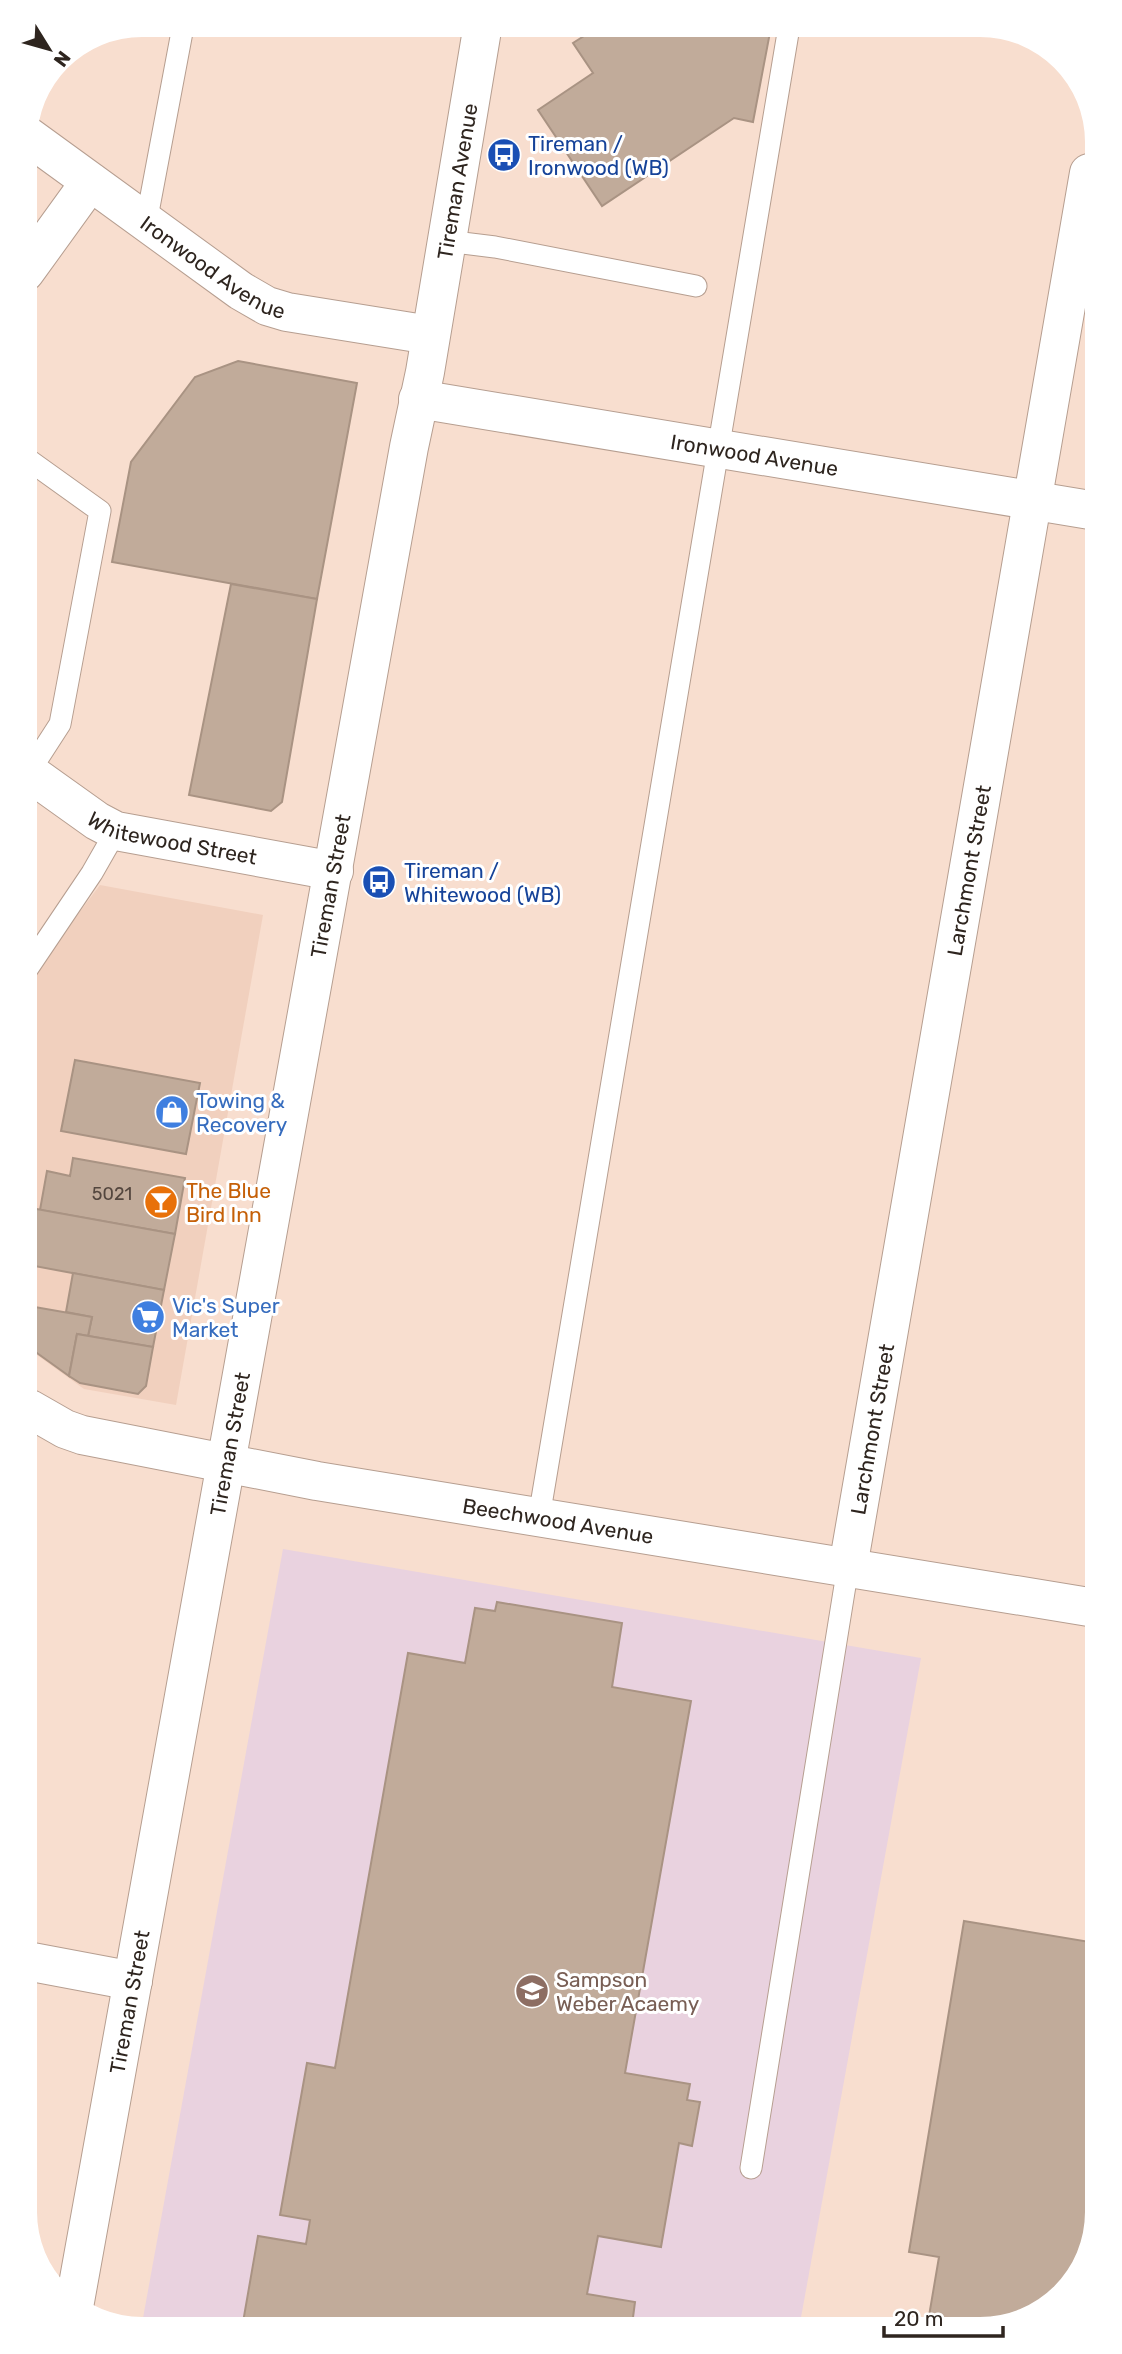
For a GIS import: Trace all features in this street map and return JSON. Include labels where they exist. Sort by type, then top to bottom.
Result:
[{"type":"street","name":"Tireman Avenue","points":[[430,335],[481,37]]},
{"type":"street","name":"Ironwood Avenue","points":[[37,143],[241,291],[267,306],[287,312],[430,335]]},
{"type":"street","points":[[37,255],[90,182]]},
{"type":"street","name":"Larchmont Street","points":[[848,1567],[1085,196]]},
{"type":"street","name":"Tireman Street","points":[[76,2295],[430,335]]},
{"type":"street","name":"Ironwood Avenue","points":[[418,399],[1085,509]]},
{"type":"street","name":"Whitewood Street","points":[[37,778],[97,821],[116,831],[334,871]]},
{"type":"street","name":"Beechwood Avenue","points":[[37,1416],[82,1435],[317,1480],[1085,1606]]},
{"type":"street","points":[[37,1963],[133,1981]]},
{"type":"lane","points":[[146,223],[181,37]]},
{"type":"lane","points":[[538,1517],[787,37]]},
{"type":"lane","points":[[446,241],[495,247],[695,286]]},
{"type":"lane","points":[[37,466],[100,511],[60,724],[37,758]]},
{"type":"lane","points":[[37,955],[92,873],[116,831]]},
{"type":"lane","points":[[751,2168],[848,1567]]},
{"type":"shaded area","points":[[100,885],[263,915],[176,1405],[84,1389],[37,1355],[37,968]]},
{"type":"shaded area","name":"Sampson Weber Acaemy","points":[[283,1549],[921,1658],[801,2317],[143,2317]]},
{"type":"building","points":[[582,37],[769,37],[753,122],[734,118],[602,206],[538,110],[593,73],[573,43]]},
{"type":"building","points":[[238,361],[357,383],[317,599],[112,562],[131,462],[195,377]]},
{"type":"building","points":[[231,584],[317,599],[282,802],[271,811],[189,795]]},
{"type":"building","points":[[75,1060],[200,1083],[186,1154],[61,1131]]},
{"type":"building","points":[[73,1158],[185,1178],[175,1234],[40,1210],[47,1171],[70,1176]]},
{"type":"building","points":[[37,1209],[175,1234],[164,1290],[37,1266]]},
{"type":"building","points":[[73,1273],[164,1290],[153,1347],[88,1336],[92,1317],[66,1312]]},
{"type":"building","points":[[37,1307],[92,1317],[88,1336],[77,1334],[69,1376],[37,1353]]},
{"type":"building","points":[[77,1334],[153,1347],[146,1386],[138,1394],[80,1383],[69,1376]]},
{"type":"building","points":[[497,1602],[622,1623],[612,1687],[691,1701],[625,2073],[690,2084],[687,2100],[700,2102],[692,2146],[679,2143],[661,2247],[598,2236],[587,2294],[635,2302],[633,2317],[244,2317],[258,2236],[306,2244],[310,2220],[280,2215],[307,2063],[335,2068],[408,1653],[465,1663],[475,1608],[495,1611]]},
{"type":"building","points":[[964,1921],[1085,1941],[1085,2212],[1082,2240],[1068,2271],[1039,2300],[1021,2309],[980,2317],[929,2317],[939,2257],[909,2252]]},
{"type":"place","name":"Tireman / Ironwood (WB)","points":[[504,155]]},
{"type":"place","name":"Tireman / Whitewood (WB)","points":[[379,882]]},
{"type":"place","name":"Towing & Recovery","points":[[172,1112]]},
{"type":"place","name":"The Blue Bird Inn","points":[[161,1202]]},
{"type":"place","name":"Vic's Super Market","points":[[148,1317]]},
{"type":"place","name":"Sampson Weber Acaemy","points":[[532,1991]]}]
